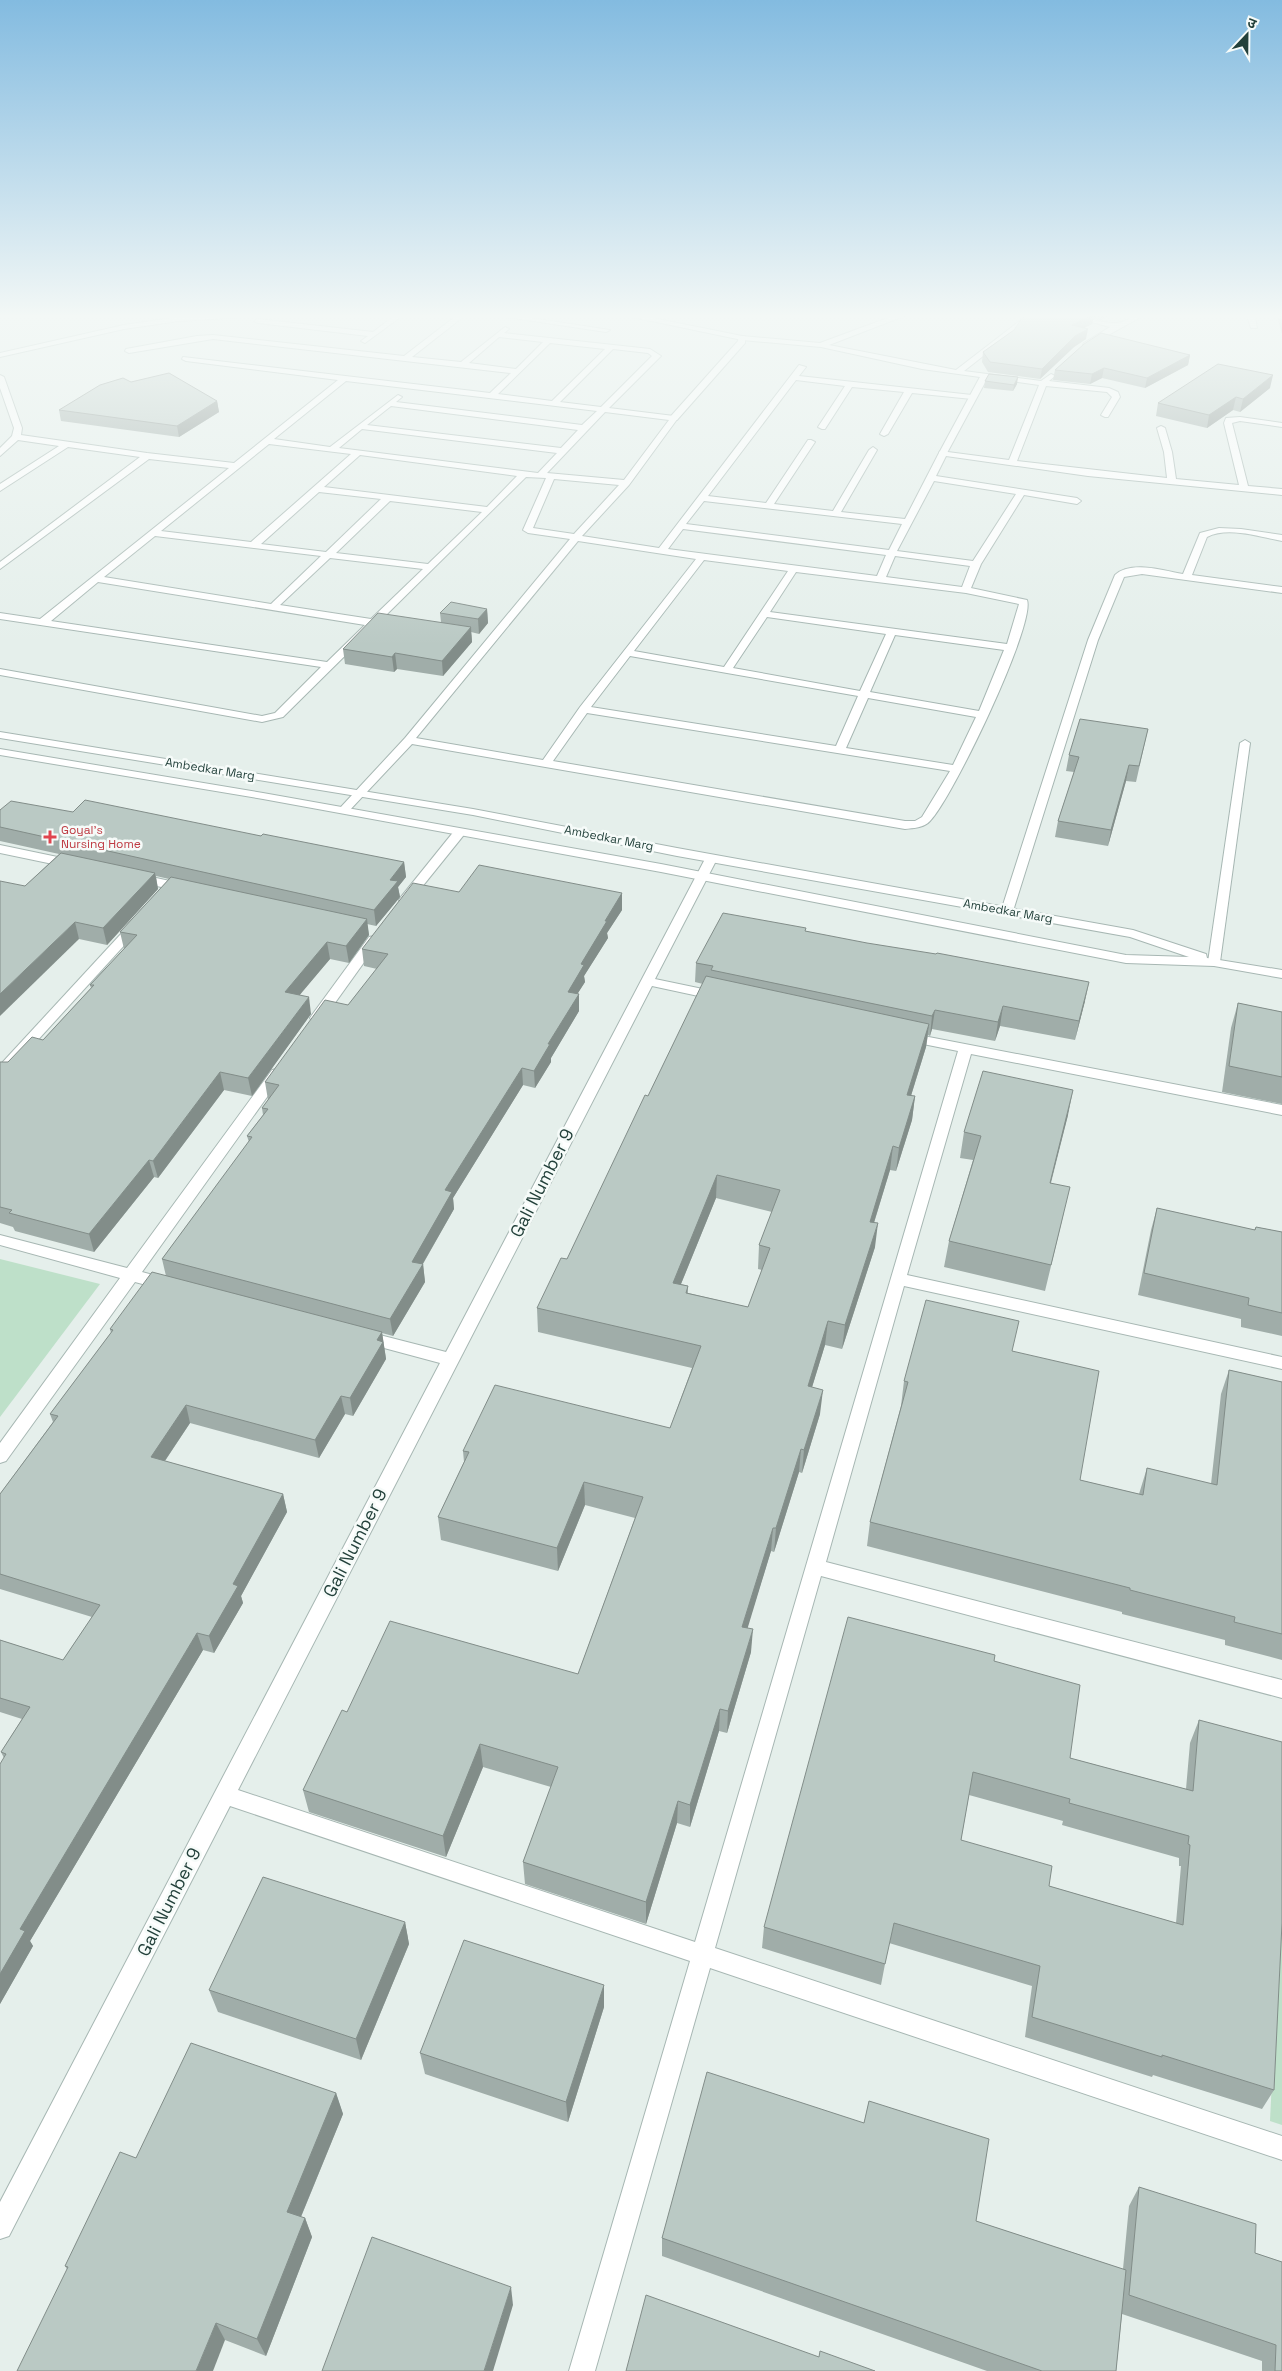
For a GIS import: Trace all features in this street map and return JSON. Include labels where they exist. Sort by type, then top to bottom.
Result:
[{"type":"street","points":[[0,453],[16,437],[18,428],[16,424]]},
{"type":"street","points":[[44,621],[288,424]]},
{"type":"street","points":[[332,449],[366,424]]},
{"type":"street","points":[[549,424],[584,428]]},
{"type":"street","points":[[541,475],[588,424]]},
{"type":"street","points":[[344,810],[409,740],[486,640],[626,483],[670,424]]},
{"type":"street","points":[[662,550],[759,424]]},
{"type":"street","points":[[884,434],[890,424]]},
{"type":"street","points":[[881,578],[890,554],[932,478],[958,424]]},
{"type":"street","points":[[1012,463],[1028,424]]},
{"type":"street","points":[[1228,424],[1244,488]]},
{"type":"street","points":[[362,427],[563,451]]},
{"type":"street","points":[[1161,428],[1168,452],[1172,480]]},
{"type":"street","points":[[16,437],[66,446],[236,466]]},
{"type":"street","points":[[267,441],[524,474],[626,483]]},
{"type":"street","points":[[768,506],[811,442]]},
{"type":"street","points":[[0,488],[66,446]]},
{"type":"street","points":[[836,514],[873,450]]},
{"type":"street","points":[[254,545],[358,453]]},
{"type":"street","points":[[943,453],[1088,473],[1282,492]]},
{"type":"street","points":[[0,566],[147,456]]},
{"type":"street","points":[[0,672],[268,720],[279,715],[375,623],[524,474]]},
{"type":"street","points":[[409,740],[905,825],[925,821],[933,812],[957,769],[1011,648],[1024,602],[966,590],[702,557],[577,536],[528,530],[551,476]]},
{"type":"street","points":[[932,478],[1077,501]]},
{"type":"street","points":[[318,489],[489,510]]},
{"type":"street","points":[[966,590],[976,564],[1022,491]]},
{"type":"street","points":[[274,606],[389,497]]},
{"type":"street","points":[[702,498],[907,522]]},
{"type":"street","points":[[680,526],[976,564]]},
{"type":"street","points":[[1187,577],[1203,534],[1208,531],[1226,530],[1282,538]]},
{"type":"street","points":[[152,533],[430,567]]},
{"type":"street","points":[[546,764],[584,709],[702,557]]},
{"type":"street","points":[[727,670],[794,568]]},
{"type":"street","points":[[1007,911],[1092,640],[1116,580],[1126,572],[1142,571],[1282,590]]},
{"type":"street","points":[[96,578],[394,626]]},
{"type":"street","points":[[764,614],[1011,648]]},
{"type":"street","points":[[0,616],[44,621],[328,666]]},
{"type":"street","points":[[839,751],[892,631]]},
{"type":"street","points":[[628,653],[981,715]]},
{"type":"street","points":[[584,709],[957,769]]},
{"type":"street","name":"Ambedkar Marg","points":[[0,735],[473,812],[711,858],[1133,934],[1214,962]]},
{"type":"street","points":[[1214,962],[1245,743]]},
{"type":"street","name":"Ambedkar Marg","points":[[0,752],[344,810],[459,833],[702,876],[1126,960],[1214,962],[1282,974]]},
{"type":"street","points":[[398,909],[459,833]]},
{"type":"street","points":[[0,849],[86,867]]},
{"type":"street","name":"Gali Number 9","points":[[0,2227],[711,858]]},
{"type":"street","points":[[124,875],[201,892]]},
{"type":"street","points":[[159,900],[172,886]]},
{"type":"street","points":[[0,1073],[146,914]]},
{"type":"street","points":[[310,1028],[379,929]]},
{"type":"street","points":[[648,981],[726,998]]},
{"type":"street","points":[[898,1035],[1282,1110]]},
{"type":"street","points":[[582,2371],[965,1049]]},
{"type":"street","points":[[0,1456],[287,1060]]},
{"type":"street","points":[[0,1240],[179,1287]]},
{"type":"street","points":[[899,1279],[1282,1363]]},
{"type":"street","points":[[351,1333],[450,1360]]},
{"type":"street","points":[[815,1567],[1282,1690]]},
{"type":"street","points":[[224,1795],[1282,2148]]},
{"type":"green space","points":[[0,1259],[100,1284],[0,1417]]},
{"type":"green space","points":[[1282,1873],[1282,2125],[1270,2121]]},
{"type":"building","points":[[160,424],[181,424],[177,426]]},
{"type":"building","points":[[451,602],[487,609],[478,619],[440,613]]},
{"type":"building","points":[[378,613],[471,627],[442,661],[395,653],[392,657],[343,649]]},
{"type":"building","points":[[1080,719],[1148,729],[1139,766],[1129,765],[1111,830],[1058,821],[1079,757],[1069,755]]},
{"type":"building","points":[[85,800],[261,836],[263,834],[404,862],[390,880],[398,881],[374,910],[0,827],[0,810],[11,801],[73,812]]},
{"type":"building","points":[[61,853],[155,873],[103,928],[75,922],[0,994],[0,881],[25,886]]},
{"type":"building","points":[[479,865],[622,893],[581,964],[584,965],[568,992],[579,994],[548,1044],[550,1044],[534,1071],[522,1068],[445,1190],[452,1192],[412,1262],[423,1264],[390,1319],[162,1259],[252,1137],[247,1136],[268,1109],[262,1108],[279,1085],[265,1082],[325,1000],[348,1005],[388,954],[362,949],[413,883],[459,892]]},
{"type":"building","points":[[171,877],[367,919],[346,946],[327,942],[285,992],[309,997],[248,1078],[220,1072],[153,1161],[149,1160],[89,1234],[9,1213],[12,1210],[0,1207],[0,1062],[8,1062],[32,1037],[43,1040],[94,985],[90,985],[137,935],[120,932]]},
{"type":"building","points":[[723,913],[806,928],[805,931],[867,943],[937,953],[1089,982],[1079,1021],[1003,1006],[998,1022],[935,1010],[932,1016],[711,970],[713,966],[696,963]]},
{"type":"building","points":[[706,976],[929,1024],[907,1095],[915,1096],[899,1148],[893,1146],[870,1222],[878,1223],[845,1325],[828,1321],[808,1386],[823,1390],[804,1450],[801,1449],[776,1528],[773,1528],[742,1627],[753,1629],[728,1711],[720,1709],[690,1805],[678,1801],[646,1902],[523,1862],[558,1767],[480,1744],[443,1836],[303,1790],[342,1710],[347,1712],[390,1621],[578,1674],[643,1497],[584,1482],[557,1548],[438,1517],[469,1452],[463,1451],[495,1385],[670,1428],[701,1346],[537,1308],[561,1258],[567,1259],[645,1095],[648,1096]],"holes":[[[717,1175],[780,1190],[759,1245],[770,1248],[748,1307],[686,1293],[688,1286],[673,1283]]]},
{"type":"building","points":[[1238,1003],[1282,1012],[1282,1077],[1229,1066]]},
{"type":"building","points":[[983,1071],[1073,1090],[1050,1183],[1070,1187],[1051,1265],[949,1241],[981,1136],[964,1132]]},
{"type":"building","points":[[1157,1208],[1255,1230],[1256,1227],[1282,1232],[1282,1313],[1248,1305],[1249,1298],[1144,1273]]},
{"type":"building","points":[[152,1272],[382,1332],[377,1340],[383,1342],[350,1398],[341,1396],[315,1440],[186,1405],[151,1457],[283,1494],[233,1584],[238,1586],[209,1636],[197,1633],[20,1929],[25,1931],[0,1974],[0,1764],[6,1754],[1,1752],[30,1707],[0,1698],[0,1640],[63,1660],[100,1605],[0,1574],[0,1494],[58,1416],[50,1414],[113,1330],[110,1329]]},
{"type":"building","points":[[926,1300],[1019,1321],[1012,1351],[1099,1371],[1080,1480],[1143,1495],[1147,1468],[1217,1485],[1229,1370],[1282,1382],[1282,1634],[1234,1622],[1235,1617],[1130,1590],[1130,1588],[870,1522],[908,1382],[904,1381]]},
{"type":"building","points":[[848,1617],[995,1655],[994,1661],[1080,1685],[1070,1758],[1193,1791],[1199,1720],[1282,1742],[1282,1923],[1274,2090],[1032,2017],[1040,1966],[894,1923],[885,1964],[764,1927]],"holes":[[[973,1772],[1070,1799],[1069,1803],[1189,1836],[1188,1844],[1190,1845],[1183,1925],[1049,1886],[1052,1866],[961,1840]]]},
{"type":"building","points":[[263,1877],[405,1922],[356,2039],[209,1990]]},
{"type":"building","points":[[464,1940],[604,1985],[566,2102],[420,2053]]},
{"type":"building","points":[[191,2043],[336,2093],[287,2212],[305,2218],[257,2339],[216,2323],[196,2371],[17,2371],[68,2267],[65,2266],[120,2152],[136,2158]]},
{"type":"building","points":[[707,2072],[864,2123],[869,2101],[989,2139],[976,2221],[1126,2270],[1116,2371],[1042,2371],[662,2238]]},
{"type":"building","points":[[1139,2187],[1256,2224],[1255,2253],[1282,2262],[1282,2371],[1275,2371],[1276,2345],[1129,2295]]},
{"type":"building","points":[[372,2237],[511,2287],[484,2371],[322,2371]]},
{"type":"building","points":[[646,2295],[819,2357],[820,2351],[875,2371],[626,2371]]},
{"type":"place","name":"Goyal's Nursing Home","points":[[50,837]]}]
